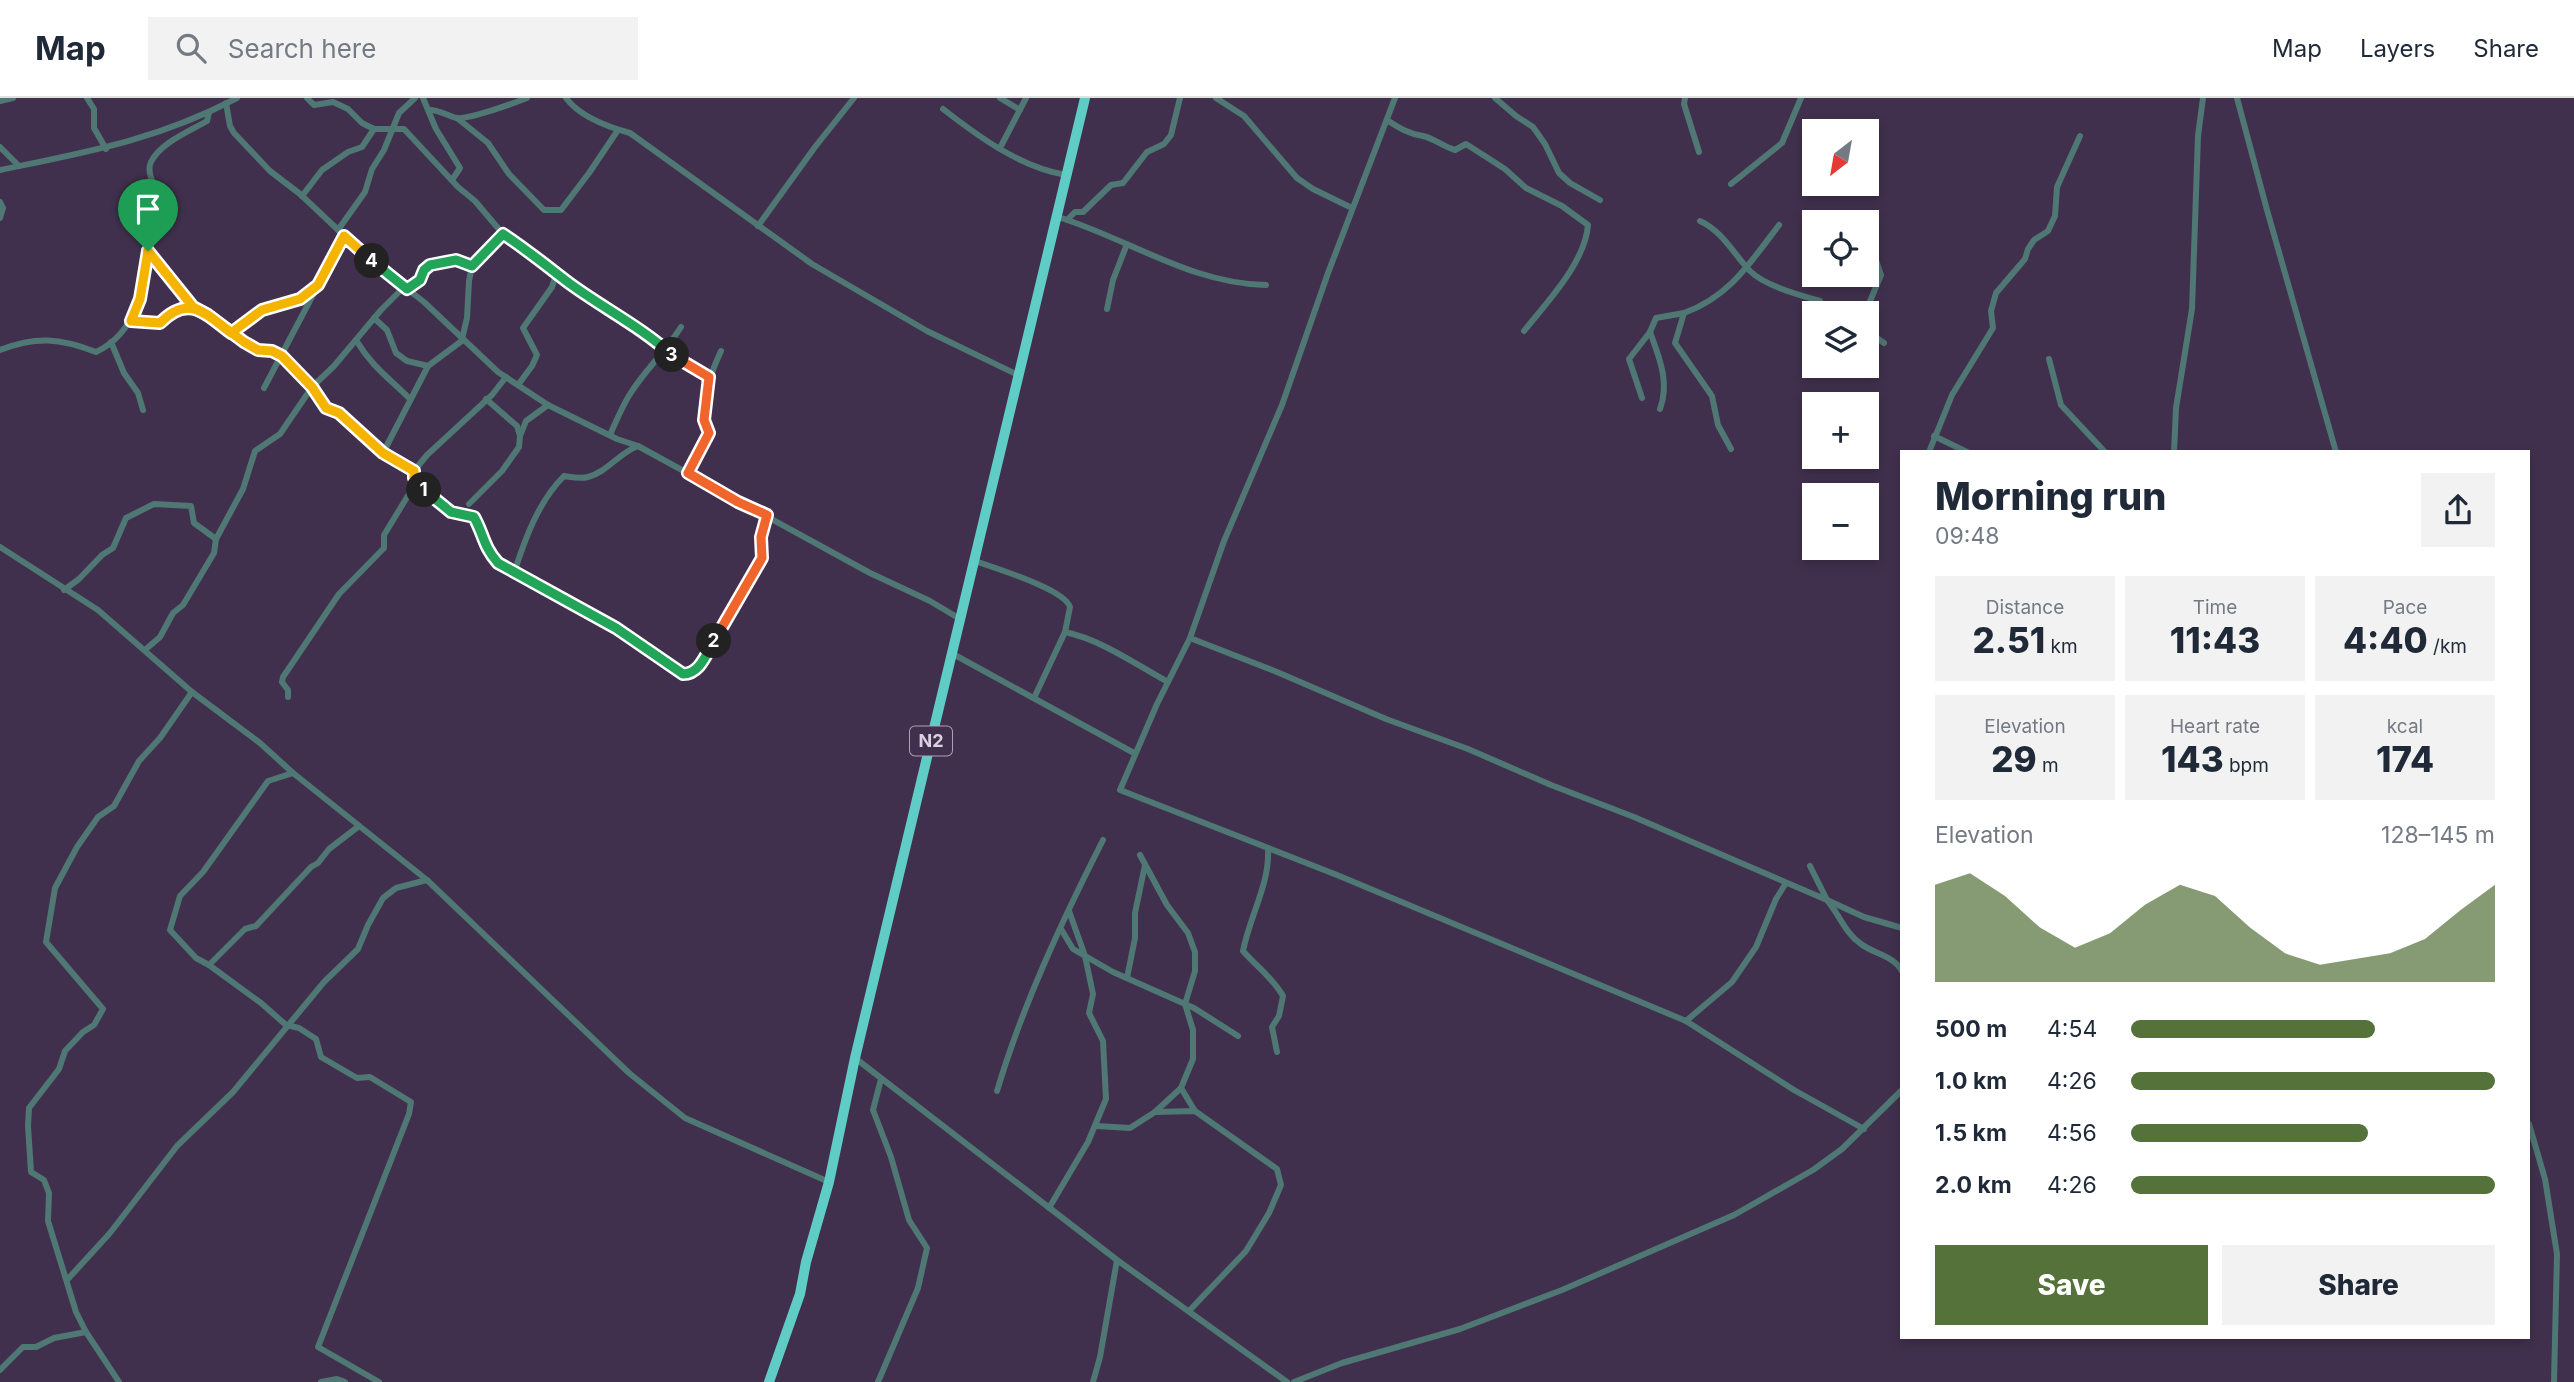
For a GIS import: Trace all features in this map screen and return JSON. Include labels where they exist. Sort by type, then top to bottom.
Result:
[{"type":"highway","name":"N2","points":[[769,1382],[800,1294],[806,1262],[829,1182],[855,1058],[975,561],[1020,376],[1063,218],[1066,175],[1085,98]]},
{"type":"street","points":[[0,102],[13,98]]},
{"type":"street","points":[[87,98],[94,109],[94,128],[106,149]]},
{"type":"street","points":[[307,98],[314,105],[333,102],[348,109],[374,129],[404,129],[475,201],[503,234],[676,359],[709,377]]},
{"type":"street","points":[[338,230],[365,192],[372,169],[399,113],[415,98]]},
{"type":"street","points":[[423,98],[436,129],[460,168],[452,180]]},
{"type":"street","points":[[497,98],[502,106]]},
{"type":"street","points":[[457,118],[474,117],[527,98]]},
{"type":"street","points":[[566,98],[571,106],[606,127],[630,133],[812,264],[928,331],[1020,376]]},
{"type":"street","points":[[758,226],[854,98]]},
{"type":"street","points":[[1000,98],[1020,110]]},
{"type":"street","points":[[1000,148],[1026,98]]},
{"type":"street","points":[[1063,218],[1075,212],[1083,212],[1111,185],[1123,183],[1147,152],[1164,144],[1171,135],[1180,98]]},
{"type":"street","points":[[1216,98],[1244,116],[1297,178],[1352,208]]},
{"type":"street","points":[[1395,98],[1352,208],[1282,405],[1224,541],[1190,638],[1134,753],[1120,790],[1268,848],[1686,1021],[1794,1090],[1864,1129]]},
{"type":"street","points":[[1495,98],[1533,127],[1564,178],[1600,200]]},
{"type":"street","points":[[1685,98],[1684,104],[1699,152]]},
{"type":"street","points":[[1731,184],[1782,143],[1801,98]]},
{"type":"street","points":[[2174,450],[2180,379],[2192,309],[2198,136],[2203,98]]},
{"type":"street","points":[[2237,98],[2335,450]]},
{"type":"street","points":[[0,170],[106,149],[155,135],[231,100]]},
{"type":"street","points":[[231,100],[230,126],[270,171],[302,196],[506,377],[548,404],[638,446],[961,620]]},
{"type":"street","points":[[943,109],[984,141],[1052,173],[1066,175]]},
{"type":"street","points":[[429,110],[439,110],[457,118],[488,143],[509,174],[544,210],[561,209],[618,130]]},
{"type":"street","points":[[0,350],[27,341],[48,340],[67,342],[96,352],[111,342],[131,321],[140,299],[156,194],[150,163],[186,131],[207,121],[209,112]]},
{"type":"street","points":[[1387,120],[1415,137],[1424,136],[1455,150],[1466,144],[1505,169],[1526,188],[1562,206],[1588,225],[1587,235],[1576,260],[1553,297],[1524,331]]},
{"type":"street","points":[[302,196],[322,170],[362,146],[374,129]]},
{"type":"street","points":[[1930,450],[1952,395],[1993,328],[1991,311],[1996,293],[2025,259],[2035,240],[2048,231],[2055,216],[2057,187],[2080,136]]},
{"type":"street","points":[[0,147],[19,166]]},
{"type":"street","points":[[0,202],[3,208],[0,218]]},
{"type":"street","points":[[1063,218],[1203,274],[1250,285],[1266,285]]},
{"type":"street","points":[[1700,221],[1714,227],[1752,273],[1791,293],[1820,301]]},
{"type":"street","points":[[1642,398],[1629,359],[1650,332],[1657,318],[1706,305],[1736,281],[1779,225]]},
{"type":"street","points":[[383,453],[405,416],[410,399],[428,366],[462,339],[467,318],[472,266],[503,234]]},
{"type":"street","points":[[264,388],[344,236]]},
{"type":"street","points":[[1107,309],[1113,280],[1127,244]]},
{"type":"street","points":[[148,251],[193,307],[258,350],[272,351],[282,356],[312,387],[326,408],[339,413],[383,453],[414,475],[422,488],[451,512],[474,517],[486,550],[498,563],[616,628],[683,674],[690,674],[697,669],[762,558],[761,537],[767,515]]},
{"type":"street","points":[[145,650],[160,637],[173,613],[183,605],[214,553],[216,539],[243,489],[255,452],[279,435],[312,387],[334,366],[374,318],[405,288],[420,280],[424,270],[430,265],[456,260],[472,266]]},
{"type":"street","points":[[519,385],[533,366],[537,355],[523,328],[552,287],[557,272]]},
{"type":"street","points":[[231,333],[262,310],[300,299],[318,285]]},
{"type":"street","points":[[131,321],[160,323],[168,314],[184,307],[193,307]]},
{"type":"street","points":[[1684,313],[1675,343],[1712,396],[1718,425],[1731,449]]},
{"type":"street","points":[[374,318],[387,330],[396,353],[407,361],[428,366]]},
{"type":"street","points":[[610,435],[630,394],[681,327]]},
{"type":"street","points":[[1650,332],[1663,369],[1664,398],[1660,409]]},
{"type":"street","points":[[356,340],[379,372],[395,383],[410,399]]},
{"type":"street","points":[[1879,340],[1884,343]]},
{"type":"street","points":[[111,342],[124,373],[138,393],[143,410]]},
{"type":"street","points":[[688,473],[709,433],[704,420],[709,377],[721,351]]},
{"type":"street","points":[[2049,359],[2061,405],[2103,450]]},
{"type":"street","points":[[288,697],[288,690],[282,682],[283,677],[339,594],[384,548],[384,535],[412,489],[414,475],[427,455],[486,400],[506,377]]},
{"type":"street","points":[[486,400],[517,426],[520,436]]},
{"type":"street","points":[[469,505],[502,471],[519,447],[526,421],[548,404]]},
{"type":"street","points":[[1934,436],[1963,450]]},
{"type":"street","points":[[514,573],[549,491],[564,476],[587,477],[606,468],[625,451],[638,446]]},
{"type":"street","points":[[64,590],[113,548],[126,518],[154,504],[191,506],[194,523],[216,539]]},
{"type":"street","points":[[0,547],[98,610],[192,692],[260,743],[293,773],[427,880],[629,1073],[685,1118],[829,1182]]},
{"type":"street","points":[[975,561],[1024,579],[1064,598],[1070,607],[1065,632],[1034,698]]},
{"type":"street","points":[[1065,632],[1082,635],[1099,643],[1168,682]]},
{"type":"street","points":[[1190,638],[1634,817],[1864,916],[1900,927]]},
{"type":"street","points":[[953,654],[1134,753]]},
{"type":"street","points":[[119,1382],[76,1312],[48,1221],[49,1193],[44,1180],[31,1172],[29,1108],[59,1069],[65,1051],[83,1032],[94,1025],[103,1009],[46,942],[55,888],[76,847],[98,817],[114,806],[139,761],[160,738],[192,692]]},
{"type":"street","points":[[293,773],[268,781],[204,872],[180,896],[170,930],[195,958],[209,965],[286,1025],[299,1028],[316,1039],[321,1057],[357,1078],[370,1077],[411,1102],[409,1114],[318,1348],[379,1382]]},
{"type":"street","points":[[209,965],[244,929],[256,926],[311,867],[318,863],[328,849],[359,826]]},
{"type":"street","points":[[997,1091],[1012,1041],[1103,840]]},
{"type":"street","points":[[1268,848],[1269,868],[1248,928],[1243,951],[1276,983],[1283,996],[1279,1016],[1272,1027],[1277,1052]]},
{"type":"street","points":[[1097,1126],[1130,1128],[1155,1112],[1181,1087],[1193,1059],[1193,1030],[1185,1004],[1195,971],[1195,952],[1188,933],[1167,905],[1140,855]]},
{"type":"street","points":[[1127,978],[1135,938],[1135,913],[1145,865]]},
{"type":"street","points":[[1810,866],[1846,930],[1861,944],[1884,955],[1900,967]]},
{"type":"street","points":[[67,1280],[110,1233],[177,1146],[233,1092],[286,1025],[358,949],[383,898],[396,888],[427,880]]},
{"type":"street","points":[[1686,1021],[1732,982],[1756,947],[1776,899],[1786,883]]},
{"type":"street","points":[[1049,1208],[1097,1126],[1106,1099],[1103,1041],[1089,1013],[1093,994],[1069,911]]},
{"type":"street","points":[[1061,929],[1073,949],[1084,956],[1185,1004],[1238,1035]]},
{"type":"street","points":[[855,1058],[1117,1260],[1287,1382]]},
{"type":"street","points":[[878,1382],[918,1288],[927,1248],[909,1220],[891,1157],[873,1110],[881,1079]]},
{"type":"street","points":[[1181,1087],[1195,1111],[1277,1169],[1281,1185],[1269,1213],[1246,1251],[1189,1311]]},
{"type":"street","points":[[1294,1382],[1342,1363],[1460,1329],[1549,1295],[1723,1220],[1813,1170],[1842,1149],[1900,1092]]},
{"type":"street","points":[[1155,1112],[1195,1111]]},
{"type":"street","points":[[2530,1127],[2545,1178],[2557,1254],[2554,1382]]},
{"type":"street","points":[[1093,1382],[1117,1260]]},
{"type":"street","points":[[0,1370],[23,1347],[36,1347],[54,1338],[86,1332]]},
{"type":"street","points":[[321,1382],[337,1379],[345,1382]]},
{"type":"route","points":[[148,251],[140,299],[131,321],[160,323],[168,314],[184,307],[193,307],[231,333],[262,310],[300,299],[318,285],[344,236],[407,289],[420,280],[424,270],[430,265],[456,260],[472,266],[503,234],[540,263],[644,332],[676,359],[709,377],[704,420],[709,433],[688,473],[738,502],[767,515],[761,537],[762,558],[697,669],[690,674],[683,674],[616,628],[498,563],[486,550],[474,517],[451,512],[432,497],[414,478],[414,471],[383,453],[339,413],[326,408],[312,387],[282,356],[272,351],[258,350],[231,333],[208,315],[193,307],[148,251]]}]
